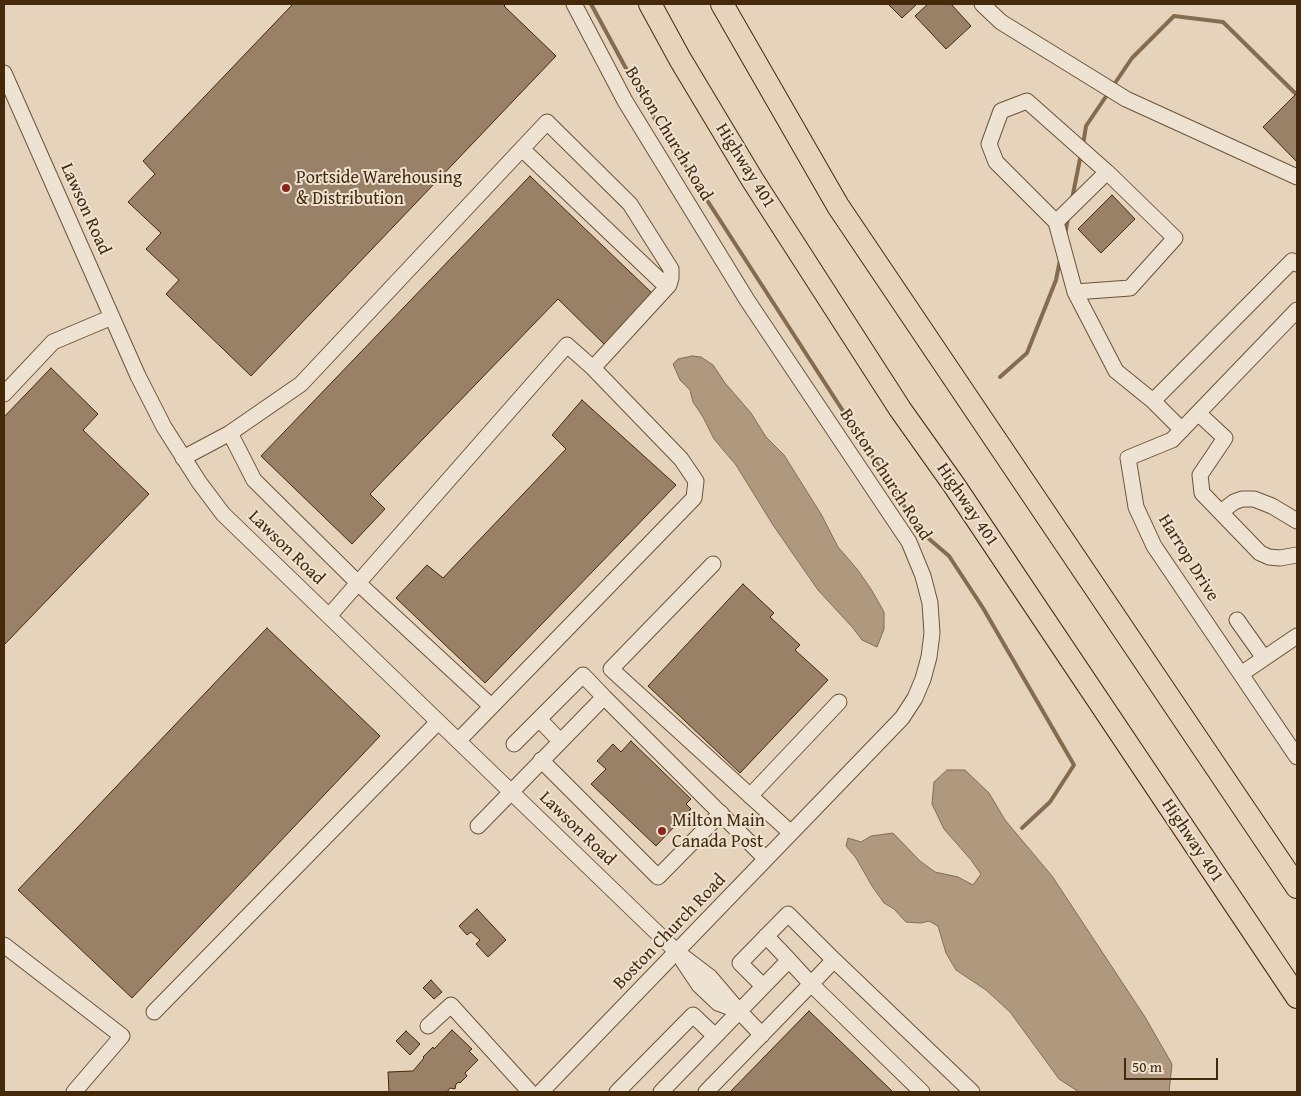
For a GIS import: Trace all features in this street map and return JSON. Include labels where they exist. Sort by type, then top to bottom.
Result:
[{"type":"highway","name":"Highway 401","points":[[650,4],[680,59],[752,179],[900,409],[959,493],[1297,997]]},
{"type":"highway","points":[[722,4],[838,206],[1297,887]]},
{"type":"street","name":"Boston Church Road","points":[[541,1092],[902,718],[915,698],[923,679],[929,657],[932,633],[930,603],[923,576],[909,542],[747,300],[630,110],[574,4]]},
{"type":"street","points":[[982,4],[1001,22],[1126,99],[1297,177]]},
{"type":"street","name":"Lawson Road","points":[[4,73],[138,376],[164,427],[183,458],[223,514],[677,952],[699,985],[718,1004],[739,1011]]},
{"type":"street","points":[[1075,292],[1130,288],[1175,238],[1107,172],[1027,101],[1001,111],[989,144],[996,162],[1056,222],[1075,292],[1116,371],[1153,401],[1182,430]]},
{"type":"street","points":[[183,458],[230,432],[300,384],[547,122],[630,204],[672,269],[667,287],[594,368]]},
{"type":"street","points":[[522,149],[667,287]]},
{"type":"street","points":[[1056,222],[1107,172]]},
{"type":"street","points":[[1153,401],[1292,261],[1297,264]]},
{"type":"street","name":"Harrop Drive","points":[[1297,310],[1172,440],[1128,458],[1136,507],[1154,546],[1297,757]]},
{"type":"street","points":[[4,394],[53,342],[112,317]]},
{"type":"street","points":[[330,616],[567,345],[594,368],[681,459],[696,480],[694,498],[458,740]]},
{"type":"street","points":[[1198,413],[1225,438],[1200,475],[1202,493],[1260,553],[1269,557],[1280,558],[1297,555]]},
{"type":"street","points":[[230,432],[254,480],[358,583],[491,706]]},
{"type":"street","points":[[1221,512],[1234,502],[1242,499],[1254,499],[1272,506],[1297,521]]},
{"type":"street","points":[[713,564],[611,669],[791,833]]},
{"type":"street","points":[[1237,620],[1264,658]]},
{"type":"street","points":[[1241,674],[1297,636]]},
{"type":"street","points":[[514,744],[582,675],[766,859]]},
{"type":"street","points":[[478,826],[510,791],[604,697]]},
{"type":"street","points":[[750,796],[839,702]]},
{"type":"street","points":[[539,719],[560,741]]},
{"type":"street","points":[[154,1012],[438,722]]},
{"type":"street","points":[[541,760],[658,877],[721,813]]},
{"type":"street","points":[[763,986],[740,963],[788,914],[972,1092]]},
{"type":"street","points":[[766,936],[811,984],[922,1092]]},
{"type":"street","points":[[4,945],[122,1036],[74,1092]]},
{"type":"street","points":[[661,1092],[789,960]]},
{"type":"street","points":[[706,1092],[834,960]]},
{"type":"street","points":[[428,1026],[451,1005],[530,1092]]},
{"type":"street","points":[[739,1011],[762,1035]]},
{"type":"street","points":[[618,1092],[693,1015],[715,1036]]},
{"type":"shaded area","points":[[692,356],[701,357],[713,365],[725,383],[751,413],[766,437],[784,455],[821,514],[838,547],[871,589],[884,612],[884,629],[877,647],[862,640],[818,590],[773,525],[736,465],[714,439],[693,402],[690,390],[680,380],[673,364],[678,359]]},
{"type":"shaded area","points":[[947,770],[965,770],[989,793],[1005,820],[1052,876],[1145,1017],[1172,1064],[1169,1092],[1079,1092],[1059,1079],[1010,1012],[986,990],[956,970],[946,953],[938,926],[929,921],[921,923],[906,922],[894,909],[884,903],[872,886],[856,858],[846,846],[848,838],[861,842],[871,836],[893,833],[920,861],[935,872],[958,877],[973,885],[981,874],[944,829],[932,804],[934,782]]},
{"type":"building","name":"Portside Warehousing & Distribution","points":[[293,4],[506,4],[504,6],[556,56],[251,376],[166,294],[179,280],[146,249],[161,233],[128,202],[155,174],[143,161]]},
{"type":"building","points":[[888,4],[917,4],[902,18]]},
{"type":"building","points":[[928,4],[951,4],[971,26],[946,49],[915,16]]},
{"type":"building","points":[[1297,93],[1297,162],[1263,127]]},
{"type":"building","points":[[530,176],[654,295],[606,346],[558,299],[370,494],[385,509],[352,544],[261,456]]},
{"type":"building","points":[[1112,195],[1135,219],[1101,253],[1078,229]]},
{"type":"building","points":[[51,368],[98,414],[83,430],[149,494],[4,645],[4,417]]},
{"type":"building","points":[[582,400],[676,485],[485,683],[396,598],[427,565],[443,578],[566,449],[552,435]]},
{"type":"building","points":[[743,584],[774,613],[770,617],[800,645],[795,650],[828,680],[740,773],[648,686]]},
{"type":"building","points":[[267,628],[380,736],[132,998],[18,890]]},
{"type":"building","points":[[631,741],[691,799],[686,804],[691,809],[656,846],[591,784],[606,769],[597,761],[613,744],[621,752]]},
{"type":"building","points":[[477,909],[506,940],[488,957],[476,944],[480,940],[471,932],[467,935],[459,926]]},
{"type":"building","points":[[431,980],[442,992],[434,999],[423,988]]},
{"type":"building","points":[[809,1011],[893,1092],[730,1092]]},
{"type":"building","points":[[452,1030],[472,1049],[469,1051],[478,1060],[465,1073],[467,1076],[460,1083],[456,1084],[455,1089],[450,1088],[447,1092],[389,1092],[388,1072],[413,1071],[423,1057],[433,1047],[434,1049]]},
{"type":"building","points":[[406,1031],[420,1044],[410,1055],[396,1041]]},
{"type":"waterway","points":[[591,4],[647,107],[921,532],[949,556],[983,608],[1074,765],[1050,802],[1022,828]]},
{"type":"waterway","points":[[1113,86],[1132,58],[1174,16],[1223,22],[1297,95]]},
{"type":"waterway","points":[[1083,145],[1086,126],[1109,92]]},
{"type":"waterway","points":[[1072,199],[1081,154]]},
{"type":"waterway","points":[[1065,235],[1068,218]]},
{"type":"waterway","points":[[1000,377],[1027,353],[1056,280],[1060,260]]},
{"type":"place","name":"Portside Warehousing & Distribution","points":[[286,188]]},
{"type":"place","name":"Milton Main Canada Post","points":[[662,831]]}]
